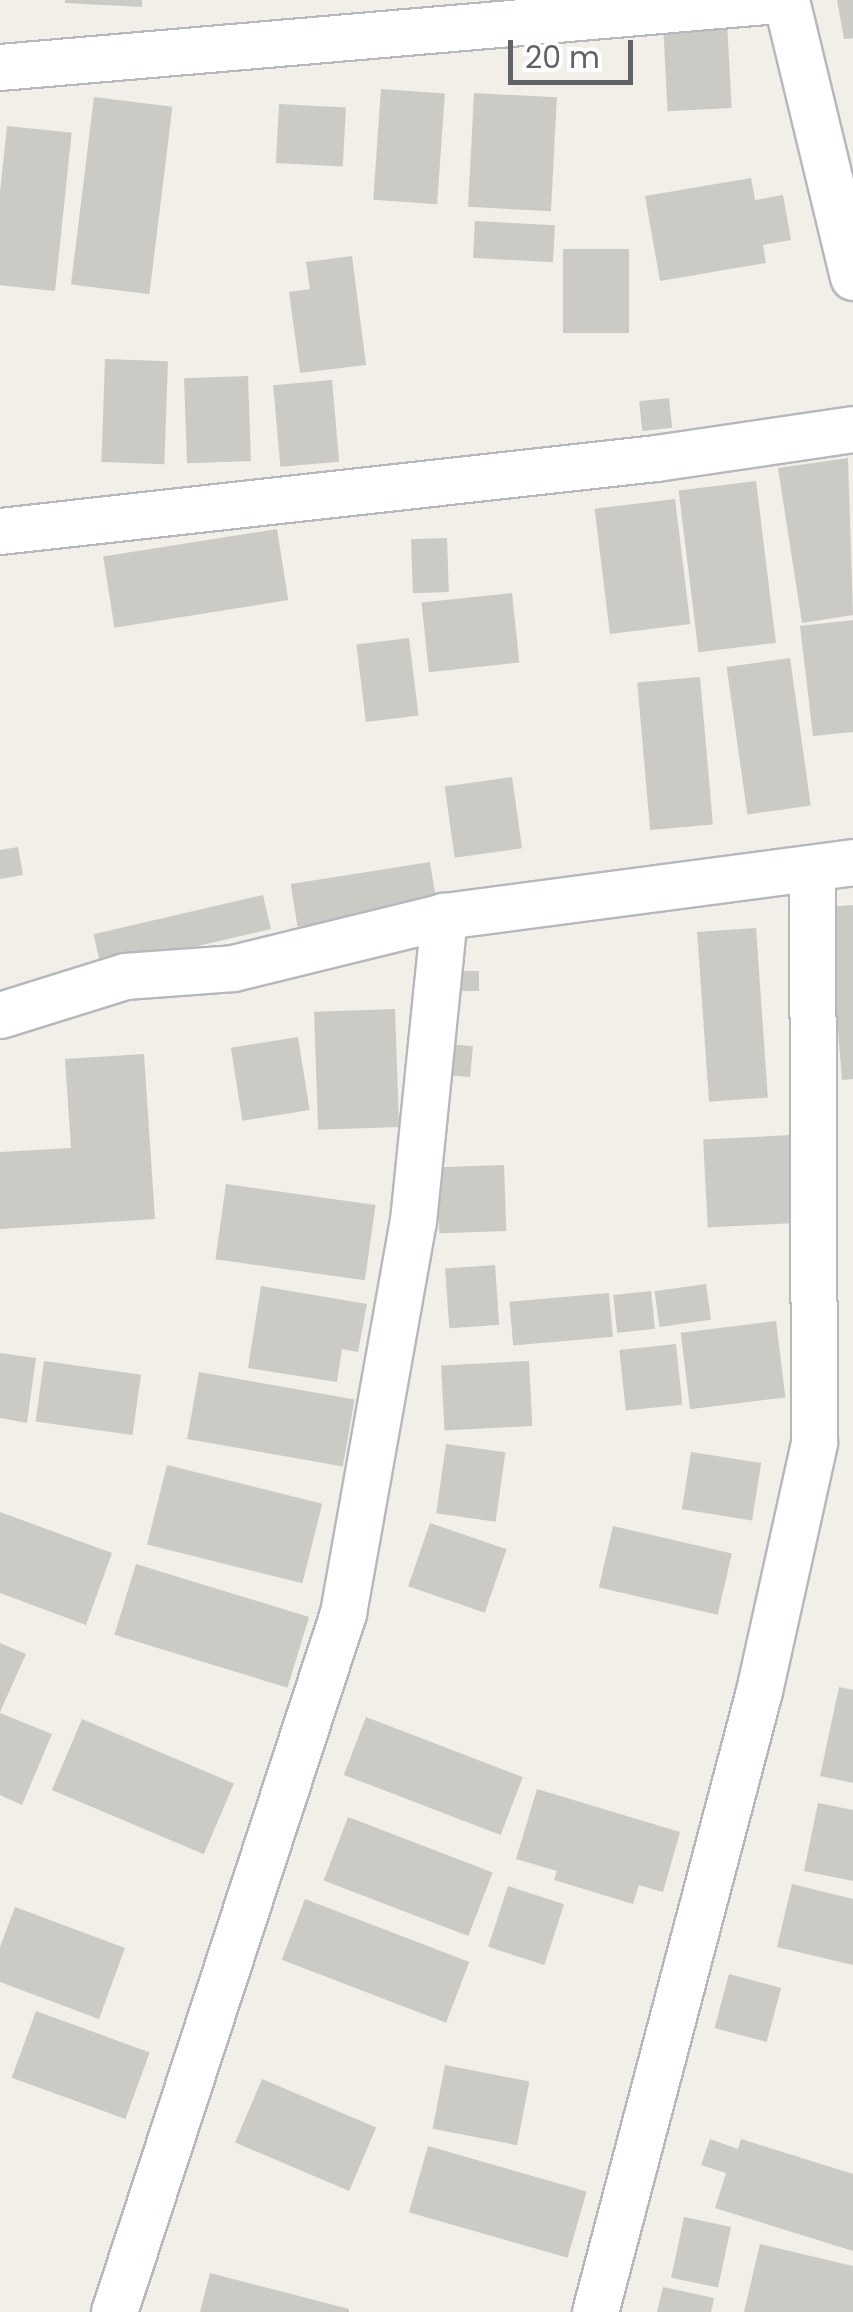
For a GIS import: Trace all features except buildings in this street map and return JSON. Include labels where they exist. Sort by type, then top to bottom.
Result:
[{"type":"street","points":[[0,67],[361,18],[777,0]]},
{"type":"street","points":[[786,0],[853,277]]},
{"type":"street","points":[[0,531],[656,458],[853,430]]},
{"type":"street","points":[[0,1015],[125,976],[234,968],[444,916],[833,865],[814,1442],[759,1691],[595,2312]]},
{"type":"street","points":[[114,2312],[343,1613],[413,1221],[444,916]]}]
